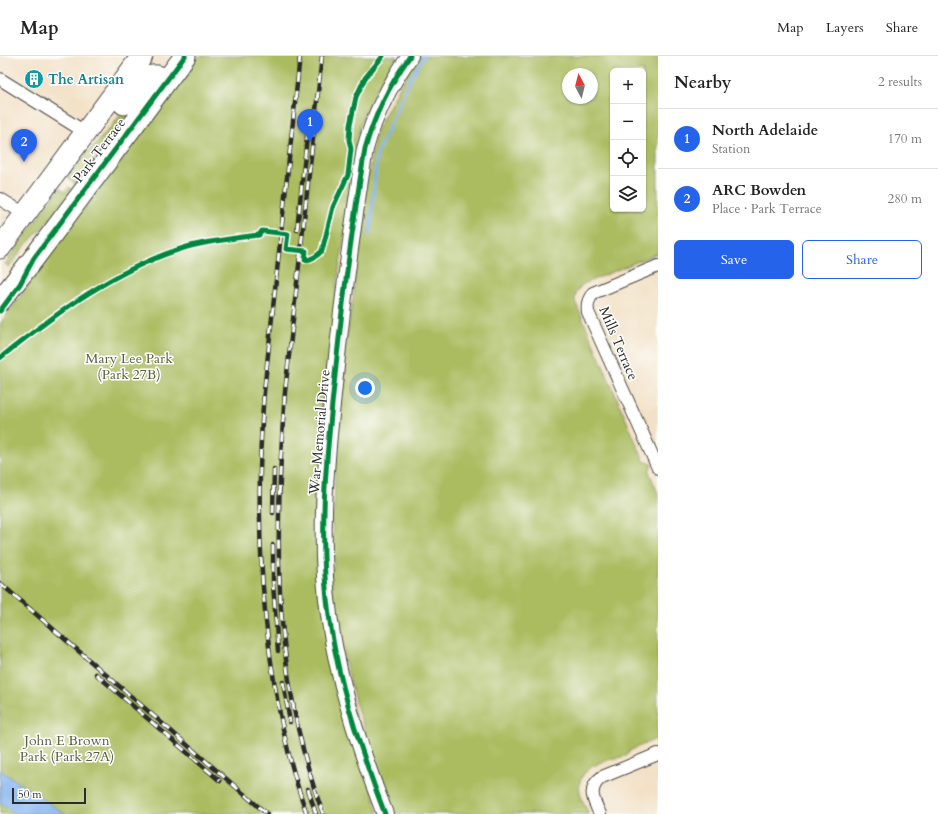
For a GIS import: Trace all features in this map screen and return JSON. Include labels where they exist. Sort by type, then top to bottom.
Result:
[{"type":"highway","name":"Park Terrace","points":[[0,301],[34,258],[185,56]]},
{"type":"highway","name":"Park Terrace","points":[[0,248],[138,58]]},
{"type":"highway","points":[[68,155],[106,127],[139,83],[150,76],[158,76],[166,80]]},
{"type":"highway","points":[[0,282],[25,250],[49,237]]},
{"type":"highway","points":[[0,311],[20,284],[34,258]]},
{"type":"street","name":"War Memorial Drive","points":[[384,814],[351,716],[335,648],[326,589],[325,503],[331,413],[342,313],[365,149],[370,130],[378,113],[410,56]]},
{"type":"street","points":[[0,79],[85,132]]},
{"type":"street","points":[[0,199],[25,214]]},
{"type":"street","name":"Mills Terrace","points":[[658,266],[593,293],[587,306],[588,312],[658,468]]},
{"type":"street","points":[[600,814],[594,800],[593,793],[593,786],[596,781],[602,777],[658,754]]},
{"type":"green space","points":[[196,56],[397,56],[376,90],[363,116],[352,167],[336,294],[319,561],[378,814],[0,814],[0,324]]},
{"type":"green space","points":[[416,56],[658,56],[658,253],[583,284],[577,291],[575,301],[644,461],[652,464],[649,472],[658,493],[658,738],[629,751],[626,756],[600,763],[586,772],[581,778],[579,786],[581,796],[589,814],[393,814],[355,702],[333,610],[330,574],[334,566],[334,557],[330,545],[334,531],[329,517],[334,513],[336,449],[345,345],[353,299],[362,209],[376,131]]},
{"type":"green space","points":[[149,86],[75,184],[67,178],[76,165],[111,127],[140,89]]},
{"type":"green space","points":[[69,187],[72,189],[48,221],[25,246],[9,267],[5,264],[59,188],[65,192]]},
{"type":"water","points":[[0,770],[65,814],[16,814],[0,802]]},
{"type":"waterway","points":[[370,234],[377,154],[409,81],[424,56]]},
{"type":"railway","points":[[300,56],[264,392],[260,458],[260,524],[263,589],[273,675],[289,755],[307,814]]},
{"type":"railway","points":[[322,56],[285,392],[281,446],[279,553],[281,605],[286,657],[294,710],[306,762],[323,814]]},
{"type":"railway","points":[[297,230],[308,127]]},
{"type":"railway","points":[[273,513],[274,469]]},
{"type":"railway","points":[[273,545],[273,583],[278,651]]},
{"type":"railway","points":[[0,583],[267,814]]},
{"type":"railway","points":[[96,674],[220,781]]},
{"type":"railway","points":[[283,682],[290,722]]},
{"type":"railway","points":[[308,789],[316,814]]},
{"type":"cycle path","points":[[0,311],[20,284],[34,258],[185,56]]},
{"type":"cycle path","points":[[0,358],[65,309],[112,279],[161,256],[187,247],[214,241],[259,235],[262,231],[288,234],[286,249],[306,251],[305,260],[318,255],[322,251],[333,207],[348,175],[351,149],[349,140],[350,125],[356,97],[365,78],[383,56]]},
{"type":"cycle path","points":[[385,814],[351,716],[338,666],[329,615],[326,586],[324,558],[324,500],[328,442],[340,326],[365,149],[373,124],[383,101],[410,56]]},
{"type":"place","name":"The Artisan","points":[[34,79]]},
{"type":"place","name":"North Adelaide","points":[[310,142]]},
{"type":"place","name":"ARC Bowden","points":[[24,162]]},
{"type":"park label","name":"Mary Lee Park (Park 27B)","points":[[129,366]]},
{"type":"park label","name":"John E Brown Park (Park 27A)","points":[[67,748]]}]
